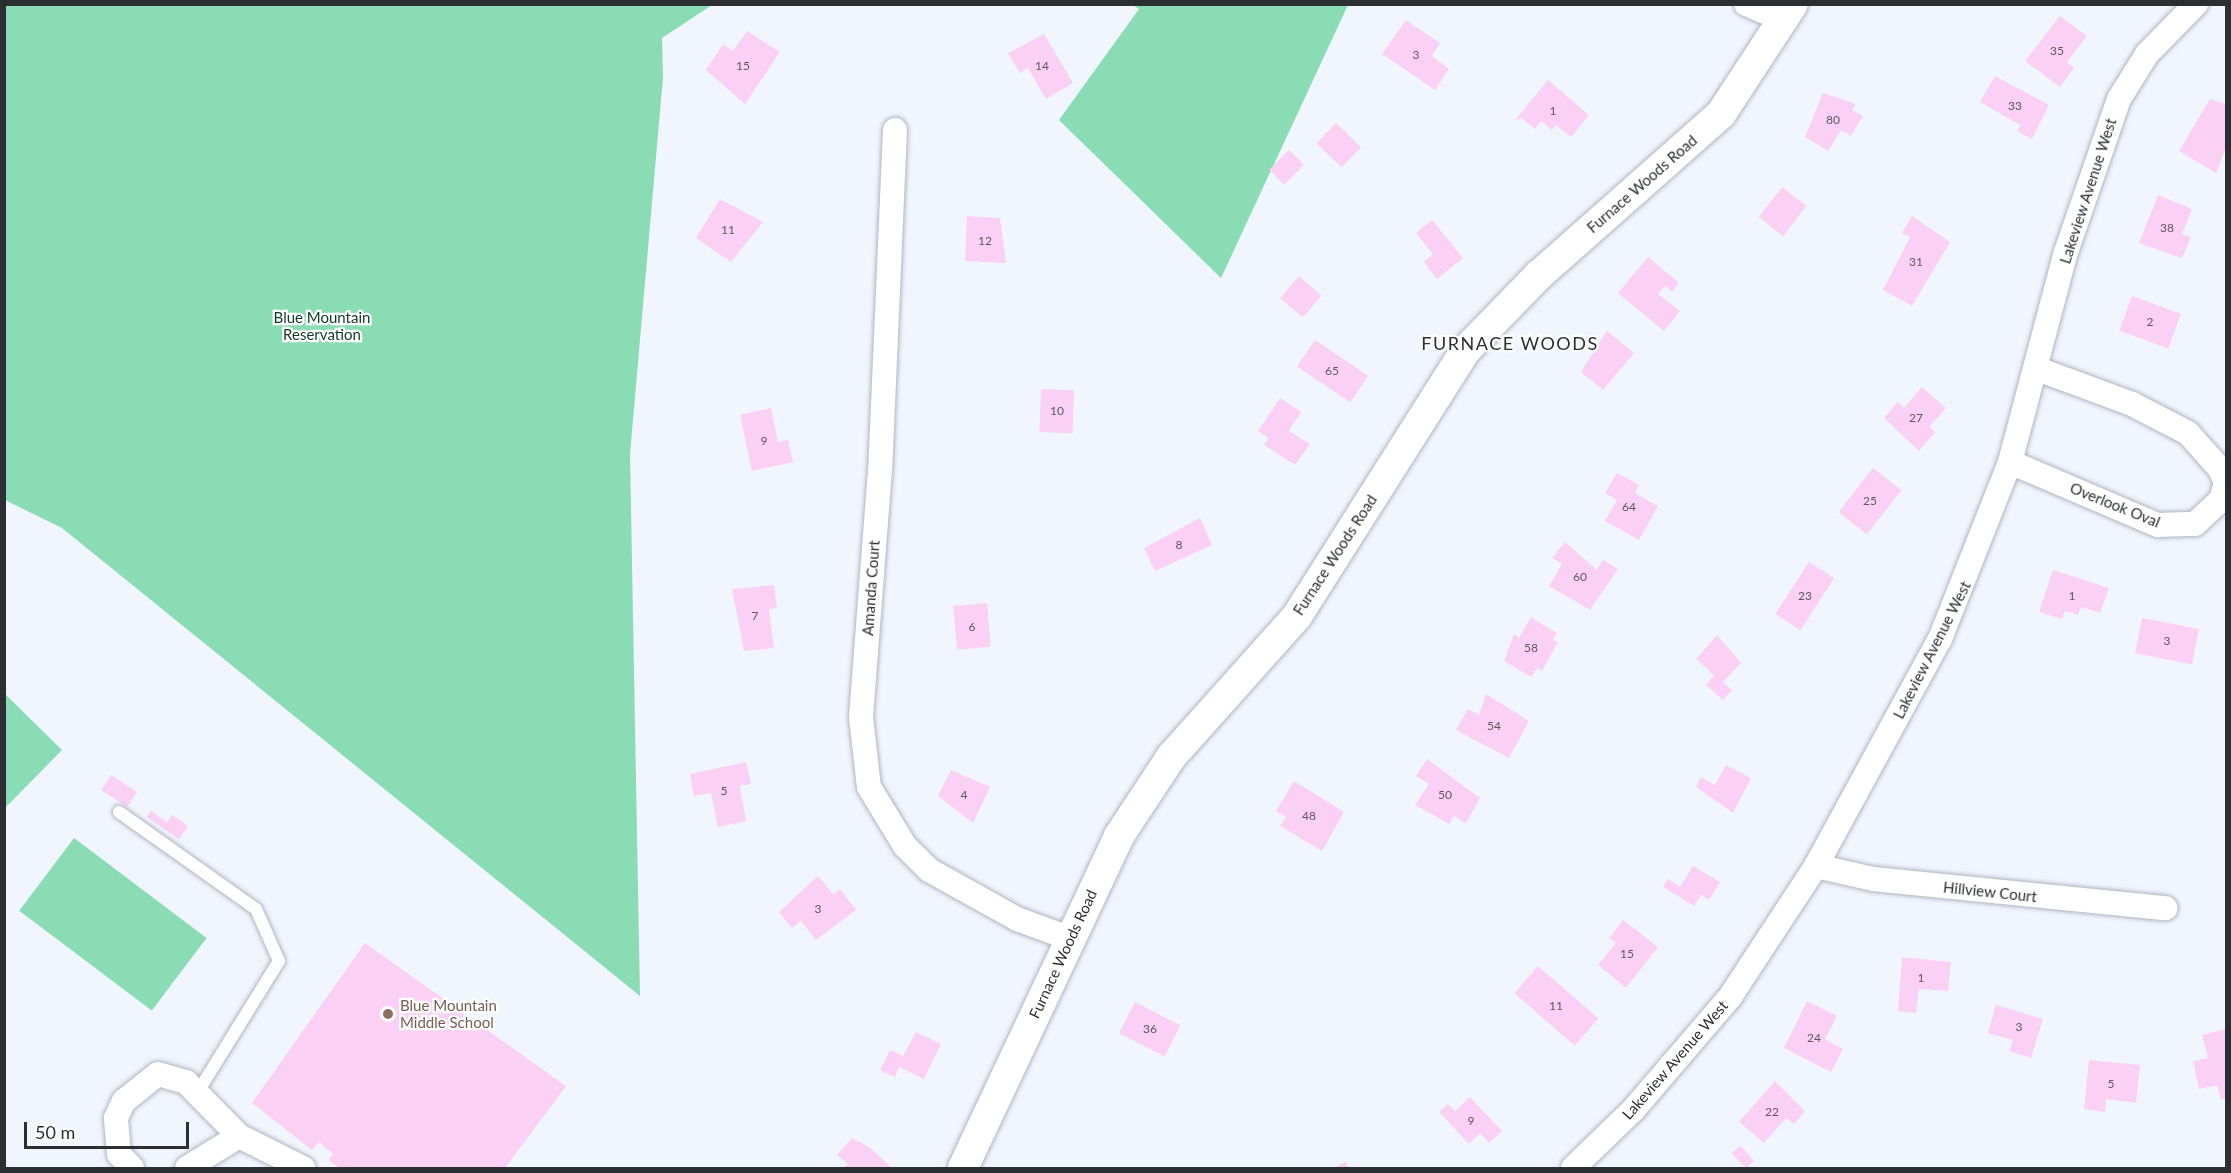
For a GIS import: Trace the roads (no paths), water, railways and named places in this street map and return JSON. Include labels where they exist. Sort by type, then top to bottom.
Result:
[{"type":"street","points":[[1746,4],[1790,13]]},
{"type":"street","name":"Lakeview Avenue West","points":[[1573,1168],[1634,1109],[1730,997],[1816,866],[1940,639],[2010,462],[2038,369],[2066,252],[2118,99],[2147,54],[2196,4]]},
{"type":"street","name":"Furnace Woods Road","points":[[963,1168],[1069,938],[1119,836],[1171,757],[1297,616],[1466,350],[1539,275],[1722,114],[1790,13]]},
{"type":"street","name":"Amanda Court","points":[[895,130],[880,470],[861,717],[869,787],[905,846],[929,870],[1017,919],[1069,938]]},
{"type":"street","name":"Overlook Oval","points":[[2010,462],[2158,525],[2195,524],[2221,500],[2226,483],[2220,469],[2188,433],[2132,404],[2038,369]]},
{"type":"street","name":"Hillview Court","points":[[1816,866],[1884,880],[2166,908]]},
{"type":"street","points":[[132,1168],[114,1135],[124,1101],[158,1074],[174,1075],[197,1093],[239,1136],[303,1168]]},
{"type":"street","points":[[187,1168],[239,1136]]},
{"type":"lane","points":[[119,812],[256,909],[279,961],[197,1093]]},
{"type":"place","name":"Blue Mountain Middle School","points":[[388,1014]]},
{"type":"district","name":"FURNACE WOODS","points":[[1510,343]]},
{"type":"park label","name":"Blue Mountain Reservation","points":[[322,326]]}]
